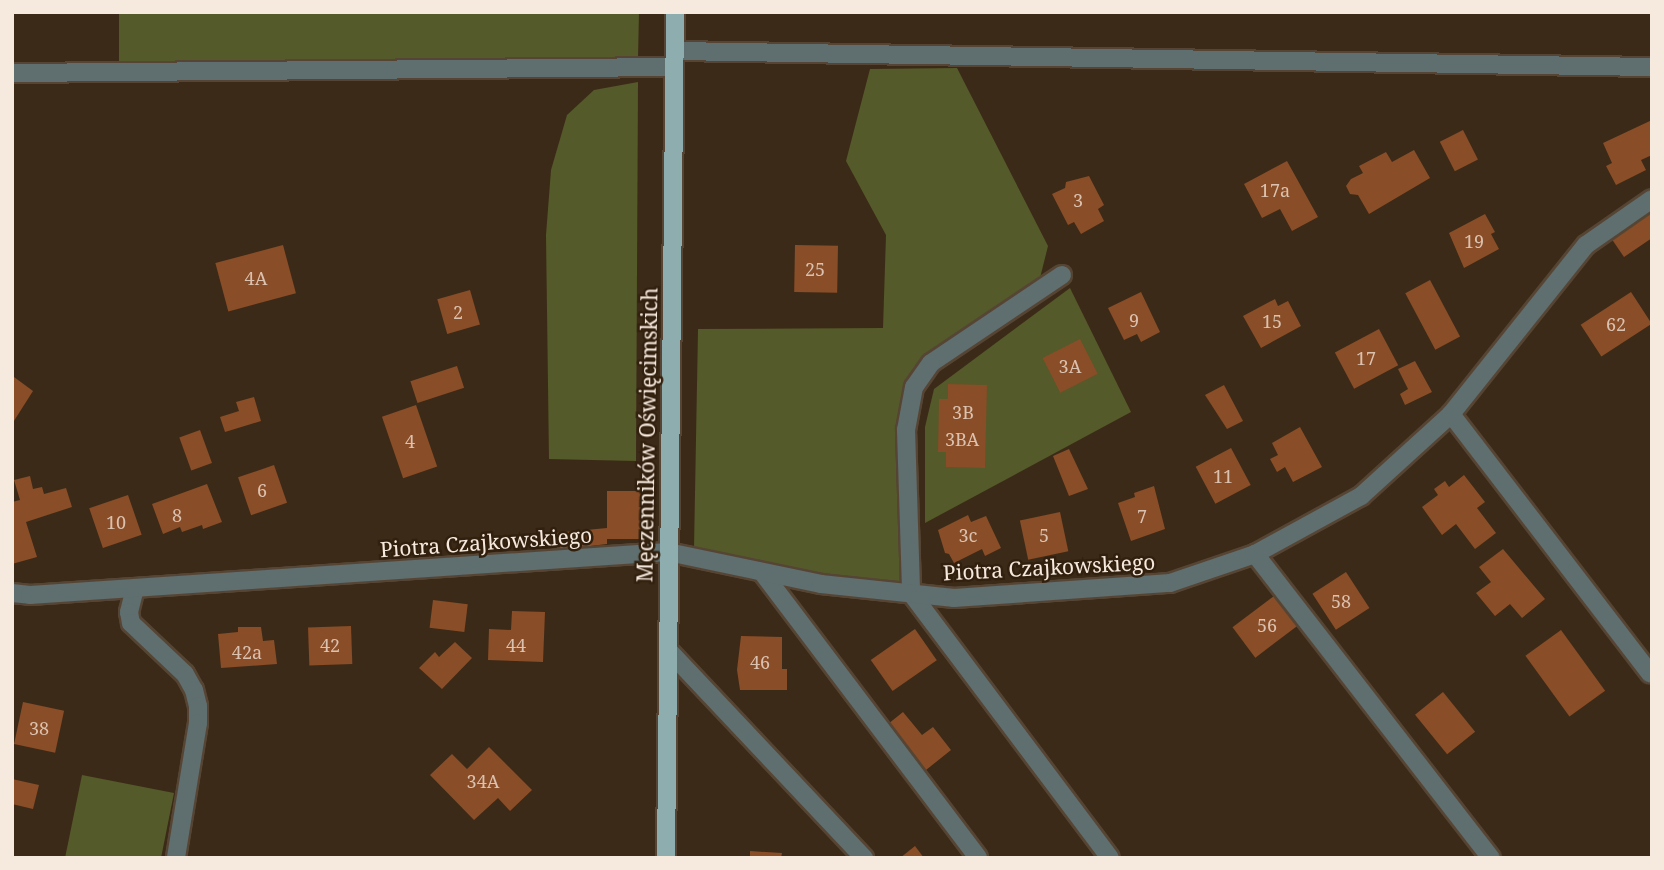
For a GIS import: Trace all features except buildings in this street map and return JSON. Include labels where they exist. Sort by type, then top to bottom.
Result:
[{"type":"main road","name":"Męczenników Oświęcimskich","points":[[666,858],[675,12]]},
{"type":"street","points":[[12,73],[675,59],[1652,67]]},
{"type":"street","name":"Piotra Czajkowskiego","points":[[14,596],[668,552],[821,584],[954,598],[1170,583],[1255,554],[1361,496],[1451,414],[1586,245],[1652,200]]},
{"type":"street","points":[[1062,275],[931,363],[914,387],[906,430],[911,593],[1110,858]]},
{"type":"street","points":[[1451,414],[1650,673]]},
{"type":"street","points":[[1255,554],[1490,858]]},
{"type":"street","points":[[762,572],[978,858]]},
{"type":"street","points":[[135,588],[129,612],[131,623],[185,674],[194,690],[198,706],[198,723],[176,858]]},
{"type":"street","points":[[668,650],[864,858]]},
{"type":"green space","points":[[119,12],[639,12],[638,58],[119,68]]},
{"type":"green space","points":[[957,68],[1048,246],[1038,286],[917,365],[904,384],[897,427],[903,584],[823,576],[694,548],[698,329],[883,328],[886,235],[846,161],[870,69]]},
{"type":"green space","points":[[638,82],[636,461],[549,459],[546,235],[551,170],[567,115],[594,90]]},
{"type":"green space","points":[[1070,288],[1131,412],[925,523],[925,427],[934,389]]},
{"type":"green space","points":[[82,775],[174,793],[161,858],[65,858]]}]
